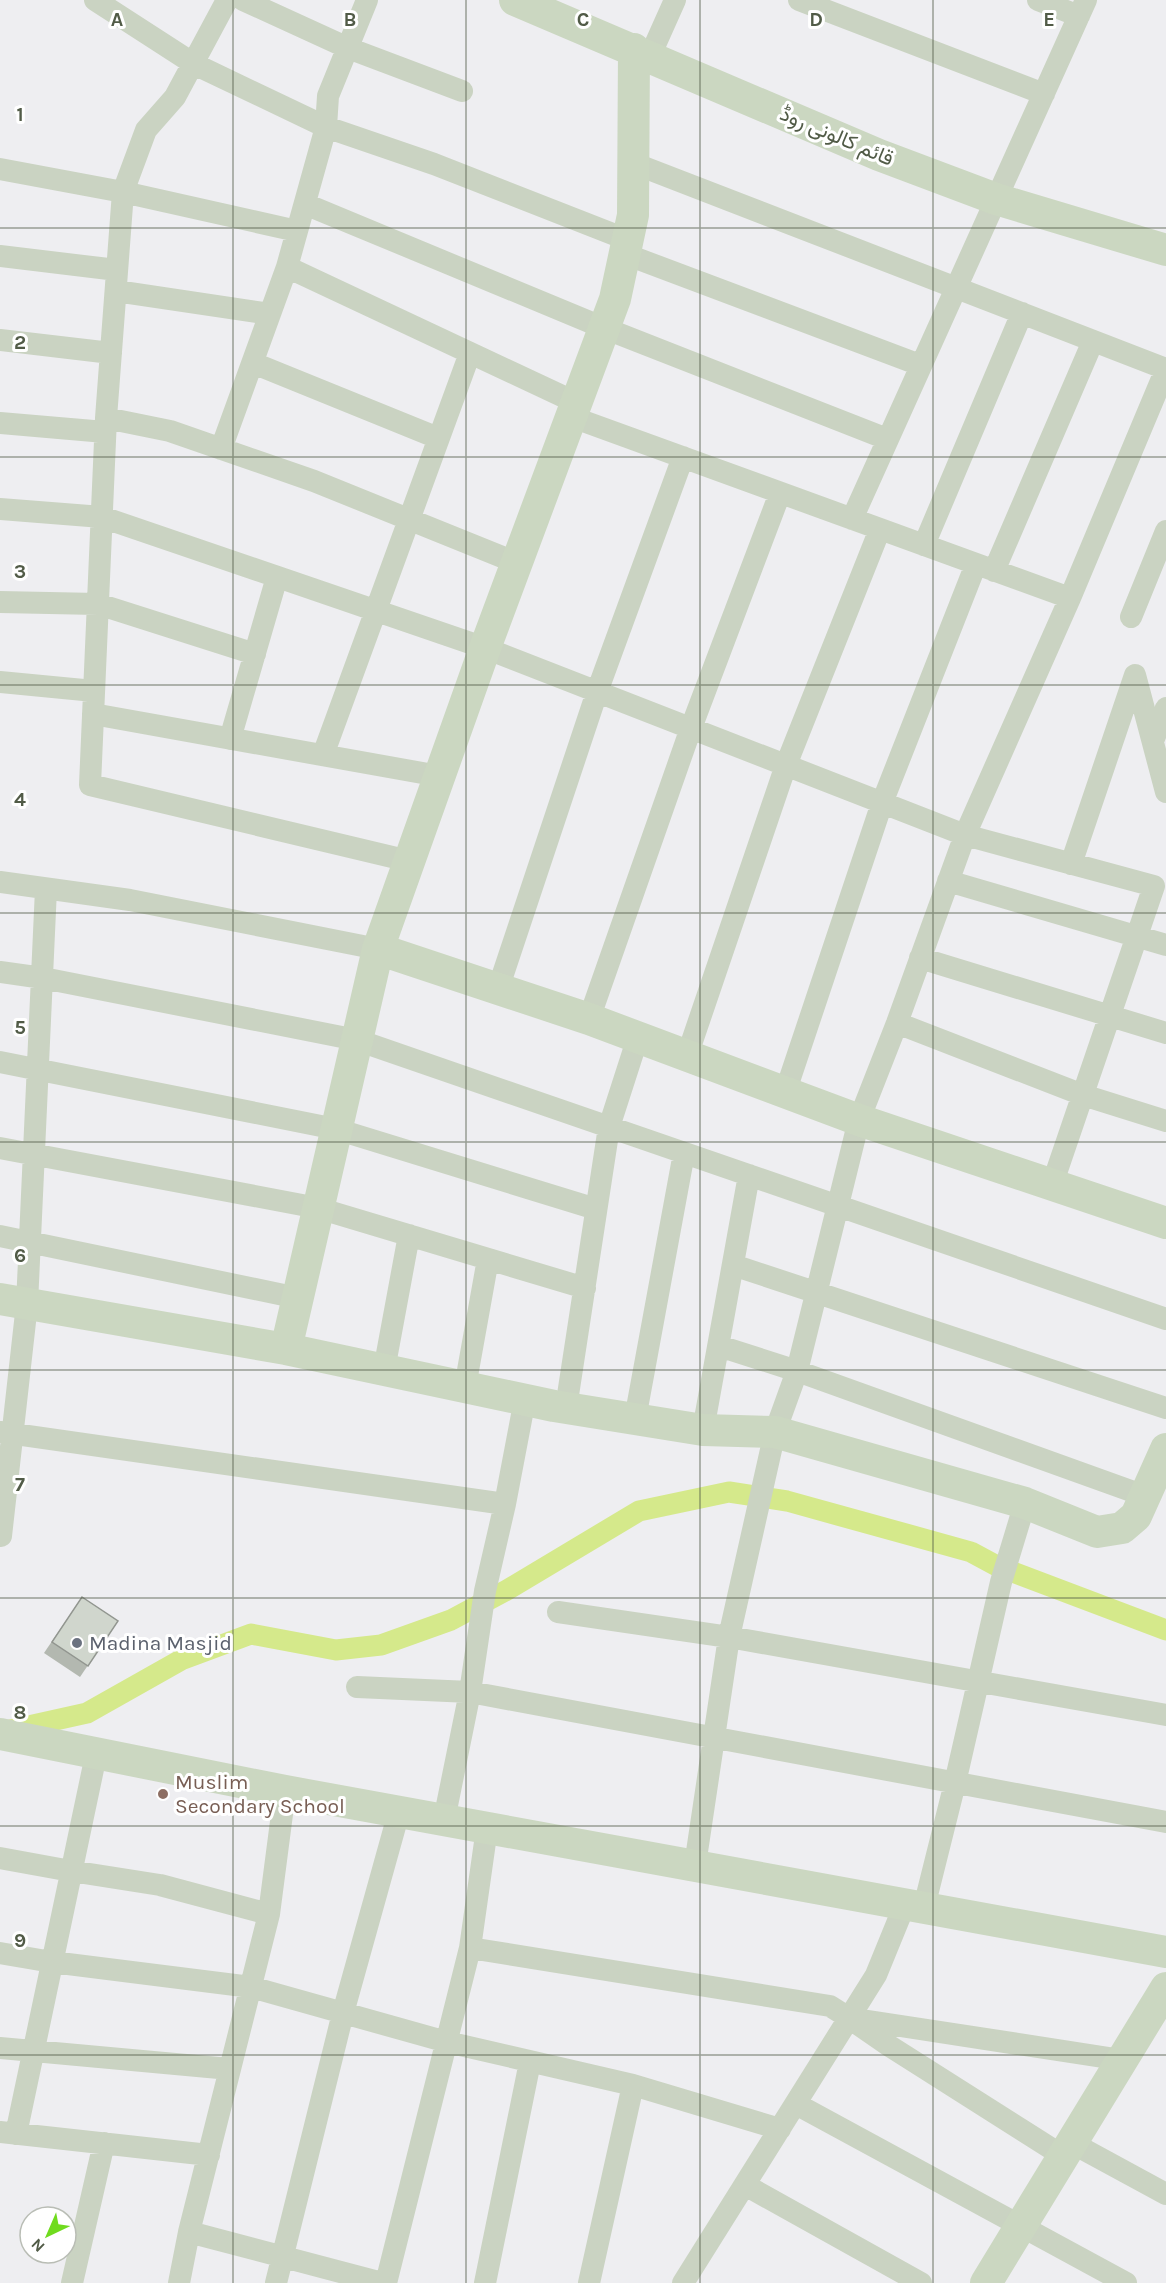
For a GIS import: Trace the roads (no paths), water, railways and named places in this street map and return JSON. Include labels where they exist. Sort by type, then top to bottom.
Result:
[{"type":"street","points":[[95,0],[194,64],[326,127],[434,164],[626,247],[920,365]]},
{"type":"street","points":[[227,0],[175,97],[146,129],[123,192],[106,425],[90,785],[409,861]]},
{"type":"street","points":[[243,0],[348,48],[462,91]]},
{"type":"street","points":[[221,449],[287,267],[326,127],[328,96],[367,0]]},
{"type":"street","name":"قائم کالونی روڈ","points":[[515,0],[879,154],[996,199],[1166,250]]},
{"type":"street","points":[[286,1350],[378,949],[485,648],[615,299],[633,215],[633,163],[642,52],[675,0]]},
{"type":"street","points":[[799,0],[1044,94]]},
{"type":"street","points":[[852,519],[886,439],[1083,8],[1038,0]]},
{"type":"street","points":[[633,163],[1166,369],[1070,598],[965,835],[897,1023],[859,1120],[798,1371],[775,1432],[729,1637],[695,1865]]},
{"type":"street","points":[[0,169],[123,192],[297,231]]},
{"type":"street","points":[[304,204],[604,328],[886,439]]},
{"type":"street","points":[[0,256],[270,314]]},
{"type":"street","points":[[287,267],[470,353],[574,410],[683,457],[1070,598]]},
{"type":"street","points":[[924,545],[1022,313]]},
{"type":"street","points":[[0,340],[111,353]]},
{"type":"street","points":[[785,1093],[882,803],[985,567],[1093,340]]},
{"type":"street","points":[[323,755],[470,353]]},
{"type":"street","points":[[253,363],[438,438]]},
{"type":"street","points":[[0,423],[106,425],[170,431],[314,481],[517,563]]},
{"type":"street","points":[[498,989],[597,692],[683,457]]},
{"type":"street","points":[[589,1019],[691,728],[780,493]]},
{"type":"street","points":[[0,509],[102,517],[485,648],[965,835],[1154,886],[1052,1185]]},
{"type":"street","points":[[687,1056],[786,765],[880,529]]},
{"type":"street","points":[[1131,617],[1166,531]]},
{"type":"street","points":[[230,739],[277,577]]},
{"type":"street","points":[[0,602],[98,604],[255,654]]},
{"type":"street","points":[[1071,864],[1135,675],[1166,792]]},
{"type":"street","points":[[0,682],[94,691]]},
{"type":"street","points":[[1153,741],[1166,708]]},
{"type":"street","points":[[93,714],[439,776]]},
{"type":"street","points":[[948,881],[1166,945]]},
{"type":"street","points":[[0,882],[130,900],[378,949],[589,1019],[859,1120],[1166,1222]]},
{"type":"street","points":[[1,1536],[14,1301],[30,1241],[46,889]]},
{"type":"street","points":[[920,958],[1166,1033]]},
{"type":"street","points":[[0,972],[43,978],[357,1040],[1166,1319]]},
{"type":"street","points":[[897,1023],[1083,1095],[1166,1121]]},
{"type":"street","points":[[566,1408],[609,1127],[638,1037]]},
{"type":"street","points":[[0,1062],[336,1129],[596,1209]]},
{"type":"street","points":[[0,1148],[318,1208],[585,1288]]},
{"type":"street","points":[[635,1419],[684,1153]]},
{"type":"street","points":[[703,1430],[749,1176]]},
{"type":"street","points":[[384,1370],[409,1235]]},
{"type":"street","points":[[0,1236],[298,1298]]},
{"type":"street","points":[[465,1387],[488,1259]]},
{"type":"street","points":[[733,1265],[1166,1408]]},
{"type":"street","points":[[14,1301],[286,1350],[566,1408],[703,1430],[775,1432],[1025,1503],[1097,1532],[1122,1528],[1136,1516],[1166,1449]]},
{"type":"street","points":[[719,1346],[798,1371],[1145,1496]]},
{"type":"street","points":[[444,1820],[470,1692],[485,1591],[505,1504],[525,1399]]},
{"type":"street","points":[[6,1433],[505,1504]]},
{"type":"street","points":[[688,2282],[745,2185],[876,1975],[914,1905],[955,1783],[1004,1574],[1025,1503]]},
{"type":"street","points":[[558,1612],[729,1637],[1166,1715]]},
{"type":"street","points":[[357,1687],[470,1692],[1166,1822]]},
{"type":"street","points":[[0,1734],[285,1791],[1166,1952]]},
{"type":"street","points":[[96,1755],[33,2051],[8,2133],[209,2155]]},
{"type":"street","points":[[179,2283],[189,2232],[269,1914],[285,1791]]},
{"type":"street","points":[[276,2283],[343,2013],[399,1812]]},
{"type":"street","points":[[386,2283],[470,1948],[487,1828]]},
{"type":"street","points":[[0,1858],[160,1885],[269,1914]]},
{"type":"street","points":[[470,1948],[830,2006],[888,2045],[1068,2150],[1166,2194]]},
{"type":"street","points":[[0,1953],[52,1962],[251,1987],[447,2042],[633,2085],[780,2129]]},
{"type":"street","points":[[986,2283],[1166,1988]]},
{"type":"street","points":[[849,2018],[1122,2060]]},
{"type":"street","points":[[0,2048],[230,2069]]},
{"type":"street","points":[[485,2283],[530,2062]]},
{"type":"street","points":[[589,2283],[633,2085]]},
{"type":"street","points":[[796,2104],[1126,2283]]},
{"type":"street","points":[[72,2283],[104,2143]]},
{"type":"street","points":[[745,2185],[921,2283]]},
{"type":"street","points":[[189,2232],[382,2283]]},
{"type":"waterway","points":[[6,1731],[87,1713],[181,1660],[251,1634],[336,1650],[381,1645],[451,1620],[507,1590],[639,1511],[729,1492],[787,1501],[971,1552],[997,1566],[1166,1630]]},
{"type":"place","name":"Madina Masjid","points":[[77,1643]]},
{"type":"place","name":"Muslim Secondary School","points":[[163,1794]]}]
